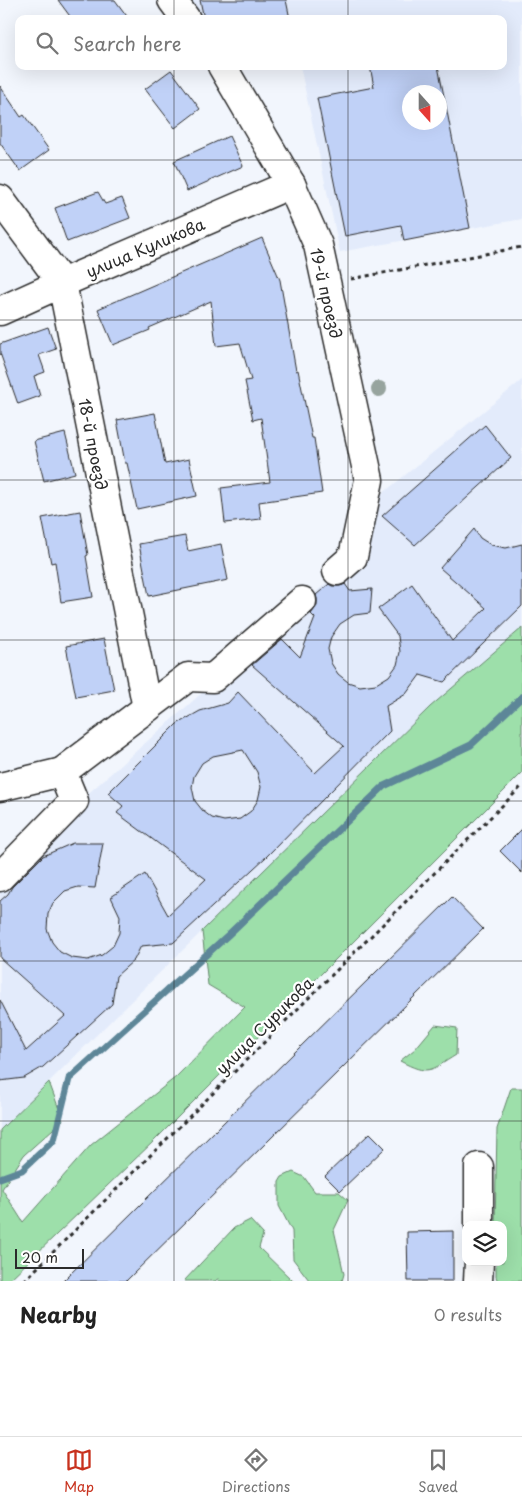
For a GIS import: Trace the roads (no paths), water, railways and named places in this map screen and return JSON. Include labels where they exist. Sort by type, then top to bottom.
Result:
[{"type":"street","points":[[172,0],[183,15]]},
{"type":"street","name":"19-й проезд","points":[[224,70],[291,184],[318,246],[369,480],[353,557],[337,571]]},
{"type":"street","name":"улица Куликова","points":[[0,311],[291,184]]},
{"type":"street","name":"18-й проезд","points":[[0,198],[62,283],[147,708]]},
{"type":"street","points":[[0,787],[62,772],[188,677],[213,678],[302,602]]},
{"type":"street","points":[[0,877],[74,801],[62,772]]},
{"type":"street","points":[[479,1167],[479,1221]]},
{"type":"street","points":[[478,1266],[478,1281]]},
{"type":"waterway","points":[[0,1178],[22,1170],[54,1140],[69,1079],[228,935],[384,786],[471,745],[522,697]]}]
